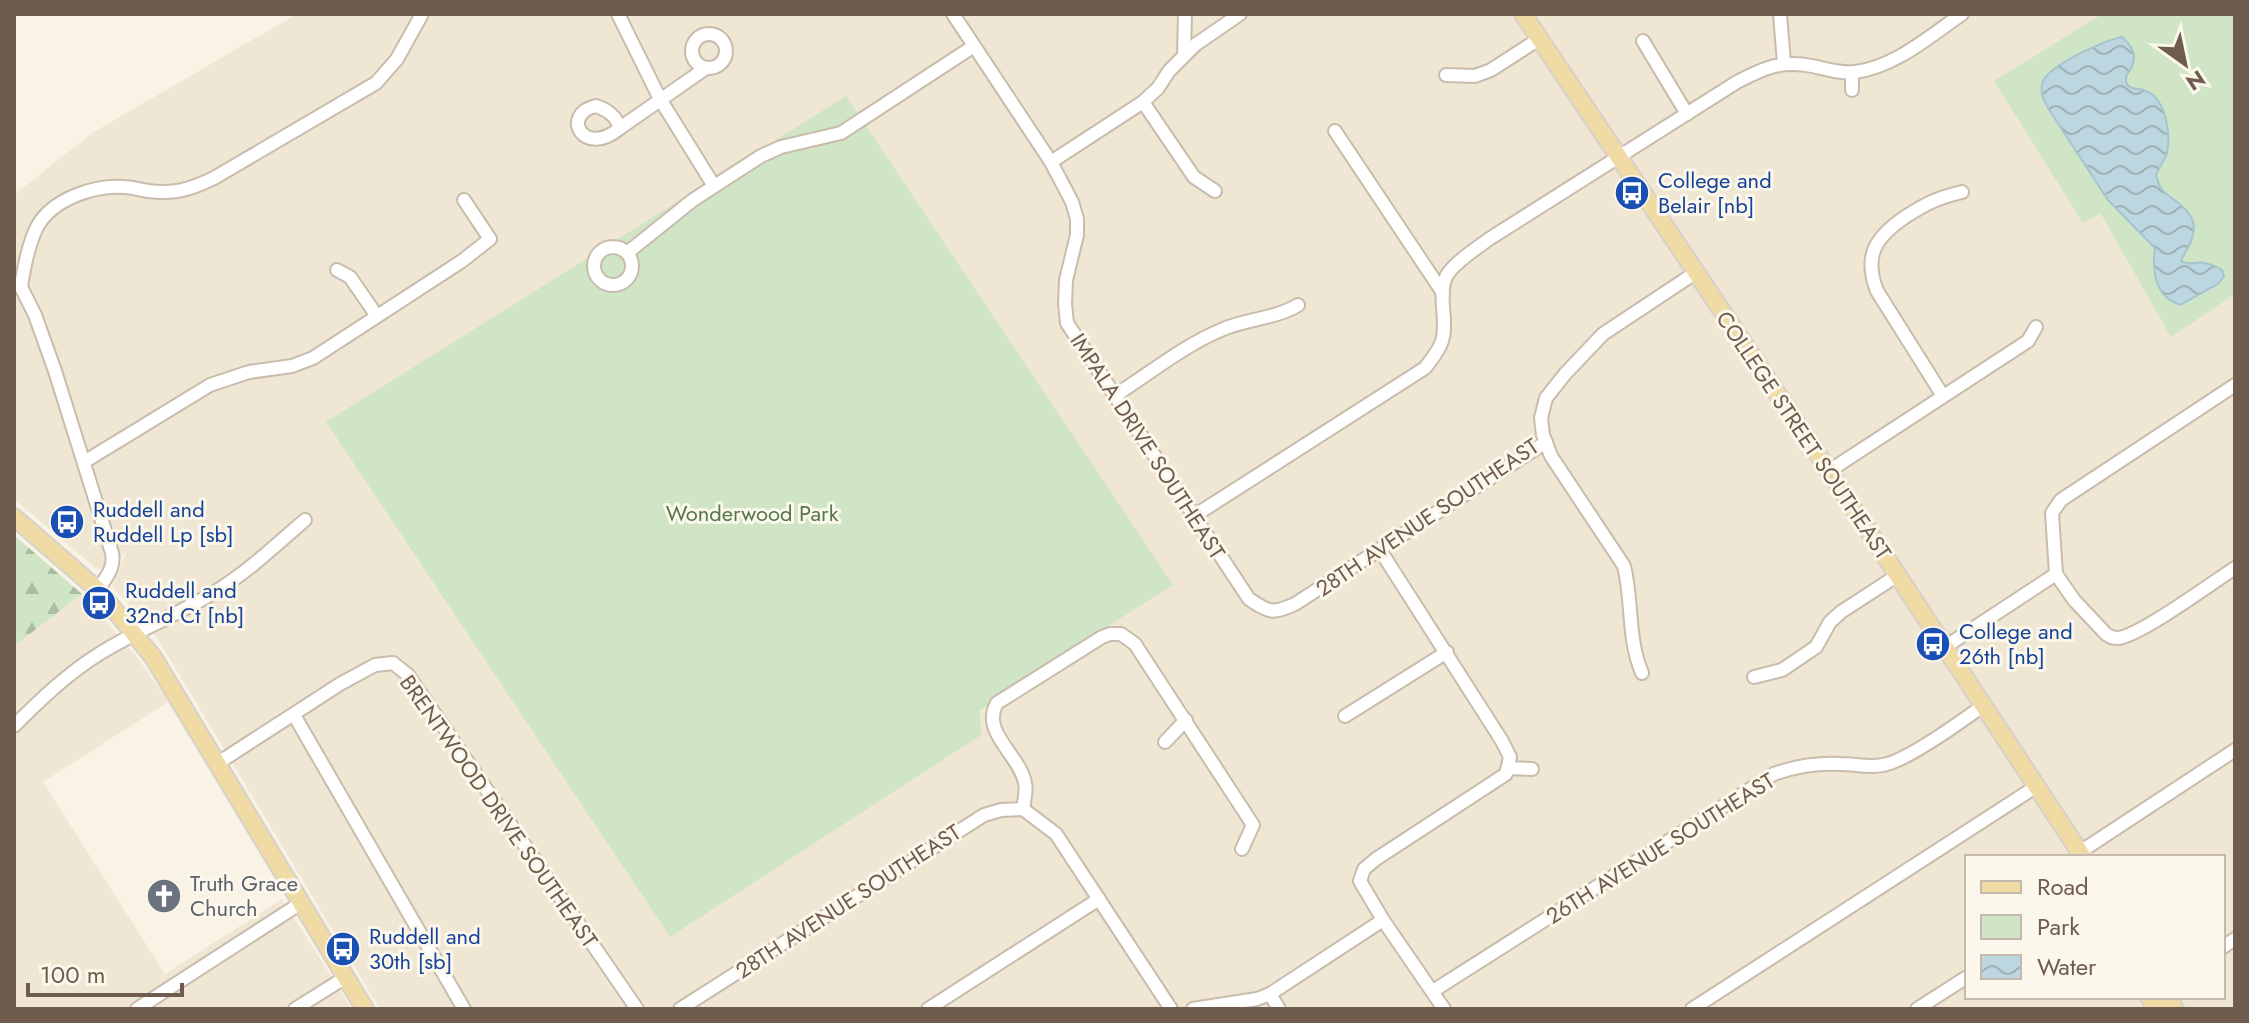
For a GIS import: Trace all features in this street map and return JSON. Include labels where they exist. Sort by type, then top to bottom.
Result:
[{"type":"main road","name":"COLLEGE STREET SOUTHEAST","points":[[1523,14],[2081,854]]},
{"type":"main road","points":[[14,517],[98,590],[135,633],[175,691],[365,1009]]},
{"type":"main road","points":[[2155,1003],[2175,1009]]},
{"type":"street","points":[[98,590],[114,562],[41,329],[18,283],[38,225],[57,205],[100,187],[174,193],[214,178],[376,83],[397,59],[422,14]]},
{"type":"street","points":[[618,14],[660,99],[714,186]]},
{"type":"street","name":"IMPALA DRIVE SOUTHEAST","points":[[953,14],[1051,162],[1072,202],[1077,235],[1066,280],[1067,323],[1249,599],[1267,611]]},
{"type":"street","points":[[1184,55],[1185,14]]},
{"type":"street","points":[[1051,162],[1143,102],[1195,45],[1240,14]]},
{"type":"street","points":[[1780,14],[1784,63]]},
{"type":"street","points":[[1194,516],[1425,368],[1442,342],[1445,320],[1443,293],[1447,274],[1489,239],[1764,68],[1784,63],[1852,73],[1868,70],[1888,62],[1962,14]]},
{"type":"street","points":[[1446,75],[1475,76],[1491,70],[1539,39]]},
{"type":"street","points":[[1643,41],[1687,114]]},
{"type":"street","points":[[627,253],[693,200],[761,156],[781,147],[841,133],[974,46]]},
{"type":"street","points":[[620,128],[706,68]]},
{"type":"street","points":[[1852,73],[1852,90]]},
{"type":"street","points":[[1143,102],[1194,177],[1215,191]]},
{"type":"street","points":[[1335,131],[1443,293]]},
{"type":"street","points":[[1943,396],[1877,291],[1872,272],[1873,251],[1886,230],[1933,200],[1962,192]]},
{"type":"street","points":[[84,462],[210,385],[249,372],[304,362],[462,261],[490,239],[464,200]]},
{"type":"street","points":[[337,270],[350,277],[377,316]]},
{"type":"street","name":"28TH AVENUE SOUTHEAST","points":[[1267,611],[1277,612],[1295,604],[1546,442],[1541,418],[1546,398],[1565,374],[1603,334],[1695,273]]},
{"type":"street","points":[[1114,396],[1220,330],[1258,317],[1287,312],[1298,305]]},
{"type":"street","points":[[1829,471],[2028,341],[2036,327]]},
{"type":"street","points":[[2235,385],[2061,500],[2052,513],[2056,574],[2074,600],[2106,634],[2118,638],[2139,630],[2235,568]]},
{"type":"street","points":[[1546,442],[1551,456],[1624,566],[1629,586],[1628,607],[1634,653],[1642,673]]},
{"type":"street","points":[[14,726],[69,675],[135,633],[221,588],[305,520]]},
{"type":"street","points":[[1380,550],[1447,652],[1510,757],[1506,774],[1364,869],[1360,881],[1444,1009]]},
{"type":"street","points":[[1945,647],[2056,574]]},
{"type":"street","points":[[1754,677],[1782,670],[1816,647],[1830,622],[1841,612],[1898,575]]},
{"type":"street","points":[[1171,1009],[1056,834],[1023,809],[1025,783],[1013,757],[992,725],[991,717],[997,703],[1102,637],[1110,634],[1127,636],[1144,655],[1253,825],[1242,849]]},
{"type":"street","points":[[1345,716],[1447,652]]},
{"type":"street","name":"BRENTWOOD DRIVE SOUTHEAST","points":[[218,763],[340,684],[375,665],[393,663],[408,675],[637,1009]]},
{"type":"street","name":"26TH AVENUE SOUTHEAST","points":[[1433,991],[1774,774],[1806,765],[1868,767],[1888,764],[1984,705]]},
{"type":"street","points":[[294,715],[464,1009]]},
{"type":"street","points":[[1165,742],[1186,720]]},
{"type":"street","points":[[2081,854],[2235,750]]},
{"type":"street","points":[[1508,768],[1532,769]]},
{"type":"street","points":[[1692,1009],[2037,786]]},
{"type":"street","name":"28TH AVENUE SOUTHEAST","points":[[680,1009],[984,815],[1023,809]]},
{"type":"street","points":[[928,1009],[1099,899]]},
{"type":"street","points":[[137,1009],[301,903]]},
{"type":"street","points":[[1193,1009],[1257,999],[1270,994],[1383,920]]},
{"type":"street","points":[[295,1009],[346,977]]},
{"type":"street","points":[[1917,1009],[1965,978]]},
{"type":"street","points":[[1270,994],[1279,1009]]},
{"type":"shaded area","points":[[297,14],[2102,14],[1995,81],[2083,222],[2099,212],[2171,336],[2235,294],[2235,1009],[380,1009],[156,636],[112,586],[126,553],[98,570],[14,499],[14,195],[92,133]],"holes":[[[326,422],[1031,675],[980,712],[980,735],[670,937]]]},
{"type":"shaded area","points":[[82,594],[137,657],[168,702],[43,782],[165,974],[282,899],[352,1009],[14,1009],[14,646]]},
{"type":"green space","points":[[2102,14],[2235,14],[2235,294],[2171,337],[2100,213],[2083,223],[1994,81]]},
{"type":"green space","name":"Wonderwood Park","points":[[846,96],[1173,585],[980,711],[981,735],[670,937],[326,422]]},
{"type":"green space","points":[[14,535],[82,594],[14,646]]},
{"type":"water","points":[[2122,37],[2134,56],[2126,77],[2127,84],[2153,95],[2166,118],[2168,145],[2156,175],[2164,192],[2187,210],[2194,230],[2181,261],[2212,265],[2222,270],[2224,276],[2218,284],[2180,305],[2171,301],[2160,289],[2154,265],[2155,248],[2108,200],[2048,108],[2042,93],[2042,84],[2054,69],[2090,48]]},
{"type":"place","name":"College and Belair [nb]","points":[[1632,193]]},
{"type":"place","name":"Ruddell and Ruddell Lp [sb]","points":[[67,522]]},
{"type":"place","name":"Ruddell and 32nd Ct [nb]","points":[[99,603]]},
{"type":"place","name":"College and 26th [nb]","points":[[1933,644]]},
{"type":"place","name":"Truth Grace Church","points":[[164,896]]},
{"type":"place","name":"Ruddell and 30th [sb]","points":[[343,949]]}]
